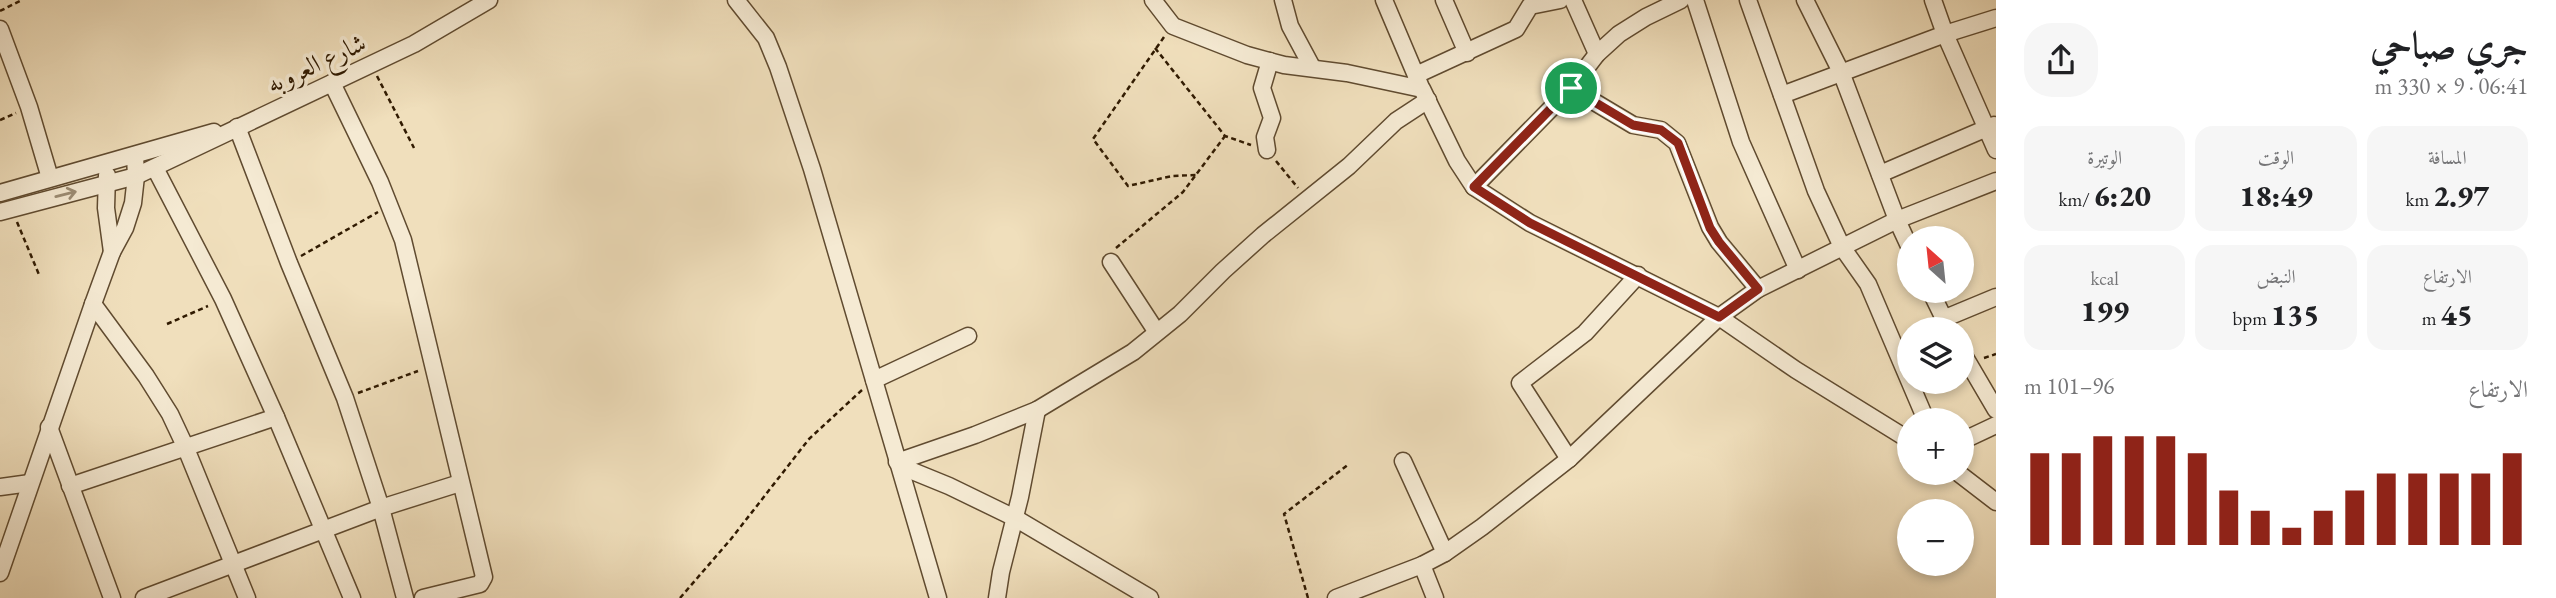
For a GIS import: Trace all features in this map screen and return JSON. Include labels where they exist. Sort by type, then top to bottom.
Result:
[{"type":"street","name":"شارع العروبه","points":[[6,210],[136,177],[414,44],[489,0]]},
{"type":"street","points":[[736,0],[766,38],[778,67],[812,169],[938,598]]},
{"type":"street","points":[[1153,0],[1173,26],[1270,61],[1422,88]]},
{"type":"street","points":[[1283,0],[1290,26],[1312,68]]},
{"type":"street","points":[[1384,0],[1457,161],[1474,187],[1530,223],[1719,317],[1796,370],[1897,433]]},
{"type":"street","points":[[1444,0],[1467,53]]},
{"type":"street","points":[[898,464],[1037,410],[1133,352],[1180,314],[1264,235],[1349,166],[1396,121],[1422,88],[1467,53],[1516,29],[1530,6],[1560,0]]},
{"type":"street","points":[[1573,0],[1597,54]]},
{"type":"street","points":[[1474,187],[1571,88],[1597,54],[1619,34],[1681,0]]},
{"type":"street","points":[[1695,0],[1741,142],[1798,270]]},
{"type":"street","points":[[1748,0],[1816,191],[1842,247],[1868,284],[1921,408]]},
{"type":"street","points":[[1805,0],[1841,72],[1900,226]]},
{"type":"street","points":[[1933,0],[1945,34],[1991,126],[1996,150]]},
{"type":"street","points":[[1782,95],[1945,34],[1996,18]]},
{"type":"street","points":[[0,29],[29,107],[50,178]]},
{"type":"street","points":[[1268,150],[1265,137],[1272,118],[1262,88],[1270,61]]},
{"type":"street","points":[[332,83],[390,205],[403,240],[484,577],[480,584],[423,598]]},
{"type":"street","points":[[1571,88],[1633,125],[1661,130],[1678,143],[1710,228],[1758,289]]},
{"type":"street","points":[[1880,174],[1991,126]]},
{"type":"street","name":"شارع العروبه","points":[[0,193],[237,127]]},
{"type":"street","points":[[237,127],[345,398],[381,508],[405,598]]},
{"type":"street","points":[[0,573],[93,304],[112,252],[125,229],[133,203],[135,156]]},
{"type":"street","points":[[108,164],[106,208],[112,252]]},
{"type":"street","points":[[155,168],[223,299],[352,598]]},
{"type":"street","points":[[1337,598],[1446,553],[1569,459],[1719,317],[1758,289],[1897,220],[1996,181]]},
{"type":"street","points":[[1111,262],[1156,331]]},
{"type":"street","points":[[1569,459],[1522,387],[1521,380],[1585,332],[1638,275]]},
{"type":"street","points":[[1959,317],[1996,297]]},
{"type":"street","points":[[93,304],[146,376],[170,414],[247,598]]},
{"type":"street","points":[[874,380],[968,336]]},
{"type":"street","points":[[1974,372],[1996,410]]},
{"type":"street","points":[[997,598],[1037,410]]},
{"type":"street","points":[[70,486],[276,417]]},
{"type":"street","points":[[1974,436],[1996,425]]},
{"type":"street","points":[[49,427],[112,598]]},
{"type":"street","points":[[1403,461],[1446,553]]},
{"type":"street","points":[[898,464],[1015,518],[1150,598]]},
{"type":"street","points":[[0,487],[30,483]]},
{"type":"street","points":[[144,598],[381,508],[460,483]]},
{"type":"street","points":[[1974,485],[1996,502]]},
{"type":"street","points":[[1422,565],[1435,598]]},
{"type":"path","points":[[0,11],[22,0]]},
{"type":"path","points":[[1173,26],[1093,139],[1128,186],[1172,176],[1196,175]]},
{"type":"path","points":[[1111,262],[1115,249],[1183,192],[1225,136],[1155,48]]},
{"type":"path","points":[[371,64],[414,148]]},
{"type":"path","points":[[289,263],[390,205]]},
{"type":"path","points":[[6,210],[40,277]]},
{"type":"path","points":[[167,324],[223,299]]},
{"type":"path","points":[[345,398],[434,365]]},
{"type":"path","points":[[680,598],[731,539],[809,439],[874,380]]},
{"type":"path","points":[[1308,598],[1284,514],[1349,464]]},
{"type":"route","points":[[1571,88],[1633,125],[1661,130],[1678,143],[1702,213],[1710,228],[1758,289],[1719,317],[1530,223],[1474,187],[1571,88]]}]
